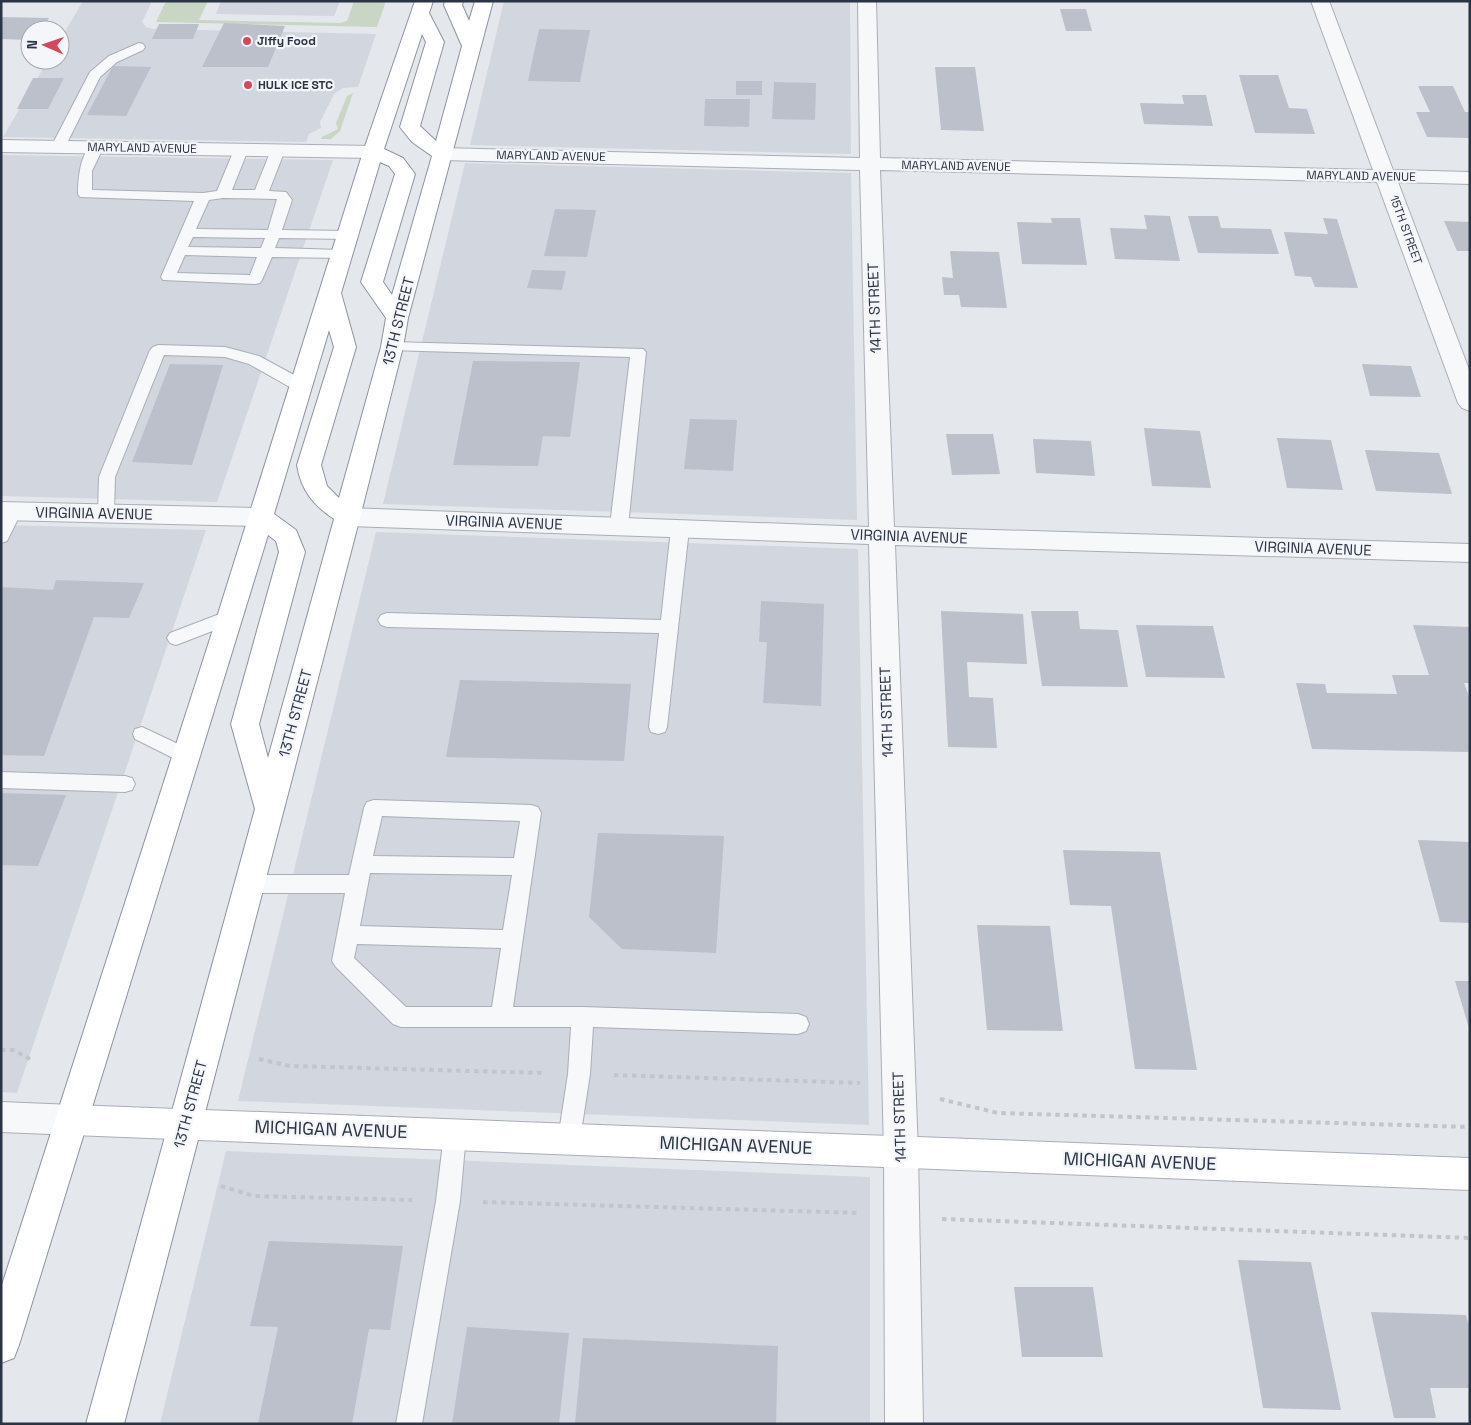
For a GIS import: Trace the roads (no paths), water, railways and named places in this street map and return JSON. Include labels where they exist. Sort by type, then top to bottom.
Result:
[{"type":"main road","points":[[454,1],[453,5],[472,47]]},
{"type":"main road","name":"13TH STREET","points":[[105,1424],[248,884],[348,517],[392,347],[397,318],[484,1]]},
{"type":"main road","points":[[1,1345],[73,1120],[373,152],[422,7]]},
{"type":"main road","points":[[422,7],[435,42],[410,127],[418,138],[442,154]]},
{"type":"main road","points":[[373,152],[396,162],[405,174],[372,282],[397,318]]},
{"type":"main road","points":[[330,293],[345,347],[309,465],[311,484],[324,500],[348,517]]},
{"type":"main road","points":[[261,517],[287,536],[292,552],[245,724],[269,809]]},
{"type":"main road","name":"MICHIGAN AVENUE","points":[[73,1120],[1470,1174]]},
{"type":"street","name":"14TH STREET","points":[[867,1],[870,164],[901,1152],[904,1424]]},
{"type":"street","name":"15TH STREET","points":[[1320,1],[1387,176],[1470,403]]},
{"type":"street","name":"MARYLAND AVENUE","points":[[1,146],[373,152]]},
{"type":"street","name":"MARYLAND AVENUE","points":[[442,154],[1470,178]]},
{"type":"street","name":"VIRGINIA AVENUE","points":[[8,511],[261,517]]},
{"type":"street","name":"VIRGINIA AVENUE","points":[[348,517],[881,536],[1470,553]]},
{"type":"street","name":"MICHIGAN AVENUE","points":[[1,1117],[73,1120]]},
{"type":"lane","points":[[58,147],[96,75],[113,58],[139,47]]},
{"type":"lane","points":[[96,148],[85,171],[85,194],[204,197],[223,194],[281,195],[285,200],[274,234],[254,280],[168,277],[204,197]]},
{"type":"lane","points":[[223,194],[241,150]]},
{"type":"lane","points":[[261,194],[278,150]]},
{"type":"lane","points":[[188,233],[274,234],[345,245]]},
{"type":"lane","points":[[179,252],[265,253],[345,245]]},
{"type":"lane","points":[[392,347],[638,352],[619,526]]},
{"type":"lane","points":[[106,513],[107,477],[158,350],[225,352],[254,360],[301,386]]},
{"type":"lane","points":[[1,537],[8,511]]},
{"type":"lane","points":[[658,727],[680,529]]},
{"type":"lane","points":[[176,638],[230,616]]},
{"type":"lane","points":[[387,620],[669,627]]},
{"type":"lane","points":[[142,734],[186,756]]},
{"type":"lane","points":[[1,780],[125,784]]},
{"type":"lane","points":[[501,1017],[531,813],[374,808],[343,961],[400,1017],[501,1017],[583,1017],[798,1024]]},
{"type":"lane","points":[[248,884],[360,874],[522,867]]},
{"type":"lane","points":[[348,935],[512,939]]},
{"type":"lane","points":[[570,1139],[579,1074],[583,1017]]},
{"type":"lane","points":[[409,1424],[448,1201],[455,1134]]},
{"type":"place","name":"Jiffy Food","points":[[247,41]]},
{"type":"place","name":"HULK ICE STC","points":[[248,85]]}]
